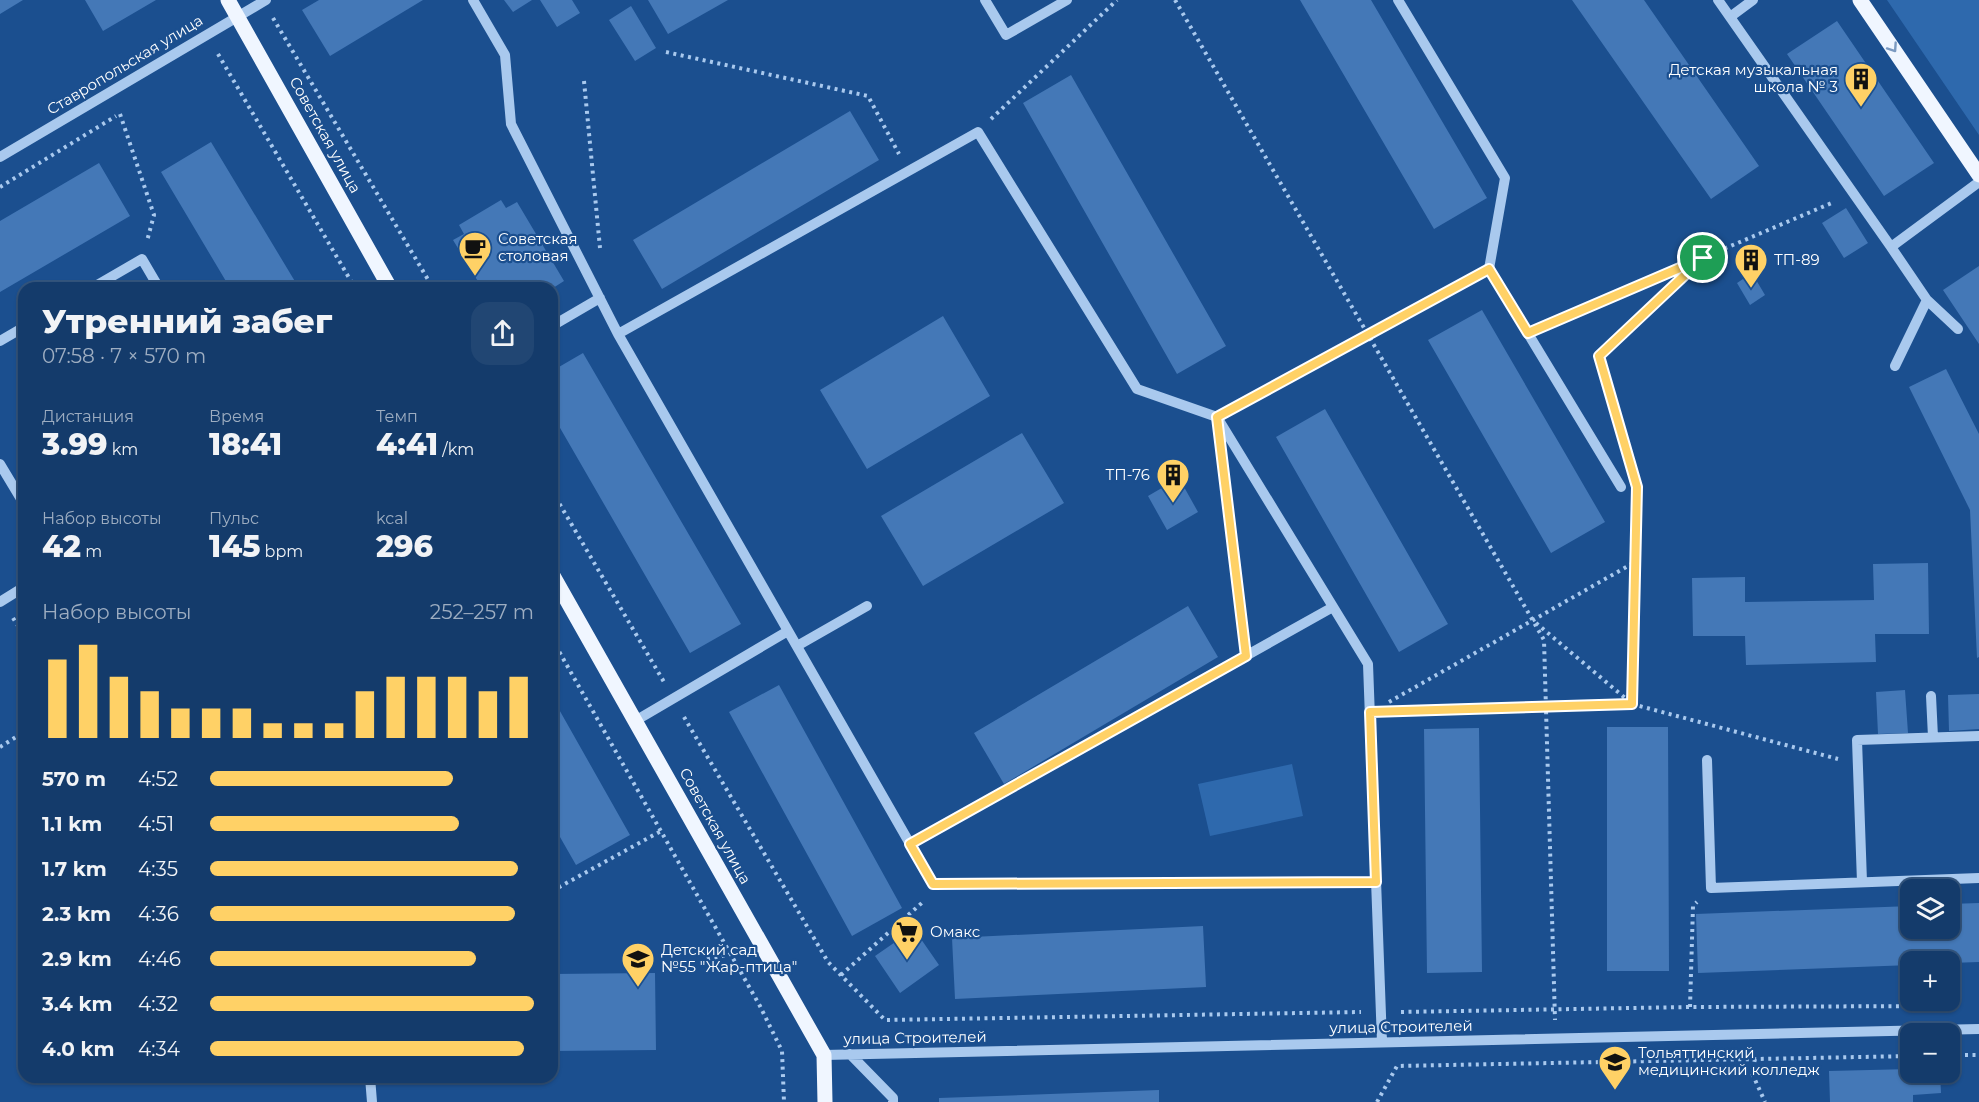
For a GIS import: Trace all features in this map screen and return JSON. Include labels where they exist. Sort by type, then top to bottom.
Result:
[{"type":"main road","name":"Советская улица","points":[[228,0],[387,282]]},
{"type":"main road","points":[[1860,0],[1979,176]]},
{"type":"main road","name":"Советская улица","points":[[558,585],[824,1055],[825,1102]]},
{"type":"street","name":"Ставропольская улица","points":[[0,157],[266,0]]},
{"type":"street","points":[[473,0],[505,56],[511,124],[618,334],[933,884],[1376,882]]},
{"type":"street","points":[[985,0],[1006,35],[1067,0]]},
{"type":"street","points":[[1398,0],[1505,178],[1489,269],[1621,487]]},
{"type":"street","points":[[1718,0],[1927,300],[1958,329]]},
{"type":"street","points":[[1730,17],[1753,0]]},
{"type":"street","points":[[618,334],[978,132],[1137,389],[1217,417],[1368,664],[1382,1042]]},
{"type":"street","points":[[1891,247],[1979,182]]},
{"type":"street","points":[[102,282],[141,259],[155,282]]},
{"type":"street","points":[[558,322],[600,298]]},
{"type":"street","points":[[1895,366],[1927,300]]},
{"type":"street","points":[[0,341],[18,330]]},
{"type":"street","points":[[0,464],[18,494]]},
{"type":"street","points":[[0,602],[18,591]]},
{"type":"street","points":[[797,646],[867,606]]},
{"type":"street","points":[[910,844],[1334,607]]},
{"type":"street","points":[[635,722],[788,631]]},
{"type":"street","points":[[1931,696],[1933,737]]},
{"type":"street","points":[[1863,882],[1857,740],[1979,736]]},
{"type":"street","points":[[1707,760],[1711,888],[1979,878]]},
{"type":"street","name":"улица Строителей","points":[[824,1055],[1979,1029]]},
{"type":"street","points":[[850,1054],[893,1098],[893,1102]]},
{"type":"street","points":[[370,1083],[372,1102]]},
{"type":"path","points":[[978,132],[1117,0]]},
{"type":"path","points":[[1175,0],[1544,640],[1556,1039]]},
{"type":"path","points":[[274,20],[429,282]]},
{"type":"path","points":[[666,52],[868,96],[908,171]]},
{"type":"path","points":[[209,60],[219,54],[352,282]]},
{"type":"path","points":[[584,81],[600,253]]},
{"type":"path","points":[[0,187],[130,108]]},
{"type":"path","points":[[120,114],[154,215],[141,259]]},
{"type":"path","points":[[1528,333],[1853,193]]},
{"type":"path","points":[[1627,454],[1599,356],[1703,258]]},
{"type":"path","points":[[1217,417],[1489,269]]},
{"type":"path","points":[[1223,463],[1246,656]]},
{"type":"path","points":[[1632,704],[1637,498]]},
{"type":"path","points":[[558,501],[828,962]]},
{"type":"path","points":[[1370,712],[1635,562]]},
{"type":"path","points":[[1533,620],[1632,704]]},
{"type":"path","points":[[558,650],[760,1006],[782,1051],[784,1102]]},
{"type":"path","points":[[1370,712],[1632,704],[1858,765]]},
{"type":"path","points":[[0,747],[18,736]]},
{"type":"path","points":[[558,888],[661,831]]},
{"type":"path","points":[[841,975],[943,884]]},
{"type":"path","points":[[1690,1007],[1693,906],[1711,888]]},
{"type":"path","points":[[707,959],[731,954]]},
{"type":"path","points":[[1960,1055],[1979,1055]]},
{"type":"path","points":[[1377,1102],[1397,1066],[1900,1056]]},
{"type":"path","points":[[1755,1059],[1752,1073],[1765,1102]]},
{"type":"shaded area","points":[[1887,0],[1979,0],[1979,135]]},
{"type":"shaded area","points":[[1292,764],[1303,816],[1210,836],[1198,784]]},
{"type":"building","points":[[0,0],[23,0],[0,14]]},
{"type":"building","points":[[85,0],[156,0],[103,31]]},
{"type":"building","points":[[319,0],[423,0],[330,56],[302,10]]},
{"type":"building","points":[[504,0],[532,0],[513,12]]},
{"type":"building","points":[[540,0],[572,0],[580,13],[557,27]]},
{"type":"building","points":[[648,0],[728,0],[668,34]]},
{"type":"building","points":[[1300,0],[1371,0],[1487,198],[1434,229]]},
{"type":"building","points":[[1572,0],[1644,0],[1759,166],[1711,199]]},
{"type":"building","points":[[631,6],[656,48],[635,61],[609,20]]},
{"type":"building","name":"Детская музыкальная школа № 3","points":[[1837,21],[1934,163],[1884,196],[1787,54]]},
{"type":"building","points":[[1071,75],[1226,346],[1177,374],[1023,103]]},
{"type":"building","points":[[850,111],[879,160],[662,289],[633,240]]},
{"type":"building","points":[[211,142],[295,282],[226,282],[161,172]]},
{"type":"building","points":[[99,163],[130,216],[0,292],[0,221]]},
{"type":"building","points":[[501,200],[506,208],[517,202],[564,281],[558,285],[558,282],[478,282],[453,240],[464,234],[459,225]]},
{"type":"building","points":[[1846,208],[1868,243],[1844,258],[1822,223]]},
{"type":"building","points":[[1979,266],[1979,344],[1943,290]]},
{"type":"building","name":"ТП-89","points":[[1752,273],[1765,295],[1750,305],[1737,283]]},
{"type":"building","points":[[1482,310],[1605,522],[1551,553],[1428,340]]},
{"type":"building","points":[[943,316],[990,396],[867,469],[820,390]]},
{"type":"building","points":[[583,353],[741,624],[690,653],[558,424],[558,368]]},
{"type":"building","points":[[1946,369],[1979,434],[1979,657],[1977,658],[1970,510],[1909,387]]},
{"type":"building","points":[[1325,409],[1448,624],[1399,652],[1276,437]]},
{"type":"building","points":[[1022,433],[1064,503],[923,586],[881,516]]},
{"type":"building","name":"ТП-76","points":[[1179,478],[1198,512],[1167,530],[1148,496]]},
{"type":"building","points":[[1928,563],[1929,634],[1875,634],[1876,662],[1746,665],[1745,636],[1693,636],[1692,578],[1745,577],[1745,602],[1874,600],[1873,564]]},
{"type":"building","points":[[1188,606],[1218,657],[1004,784],[974,733]]},
{"type":"building","points":[[779,685],[902,908],[852,936],[729,712]]},
{"type":"building","points":[[1905,690],[1908,733],[1878,734],[1876,692]]},
{"type":"building","points":[[1979,694],[1979,729],[1949,731],[1948,695]]},
{"type":"building","points":[[558,708],[630,835],[576,865],[558,834]]},
{"type":"building","points":[[1607,727],[1668,727],[1669,971],[1607,971]]},
{"type":"building","points":[[1479,728],[1482,972],[1427,973],[1424,729]]},
{"type":"building","points":[[1979,903],[1979,962],[1960,963],[1960,951],[1900,951],[1900,965],[1698,973],[1696,914],[1900,906],[1900,939],[1960,939],[1960,904]]},
{"type":"building","points":[[1203,926],[1206,987],[955,999],[952,938]]},
{"type":"building","name":"Омакс","points":[[914,929],[939,965],[900,993],[875,956]]},
{"type":"building","points":[[655,973],[656,1050],[558,1051],[558,974]]},
{"type":"building","points":[[1900,1069],[1900,1083],[1941,1083],[1941,1093],[1913,1095],[1913,1102],[1830,1102],[1829,1071]]},
{"type":"building","points":[[1159,1090],[1159,1102],[939,1102],[939,1098]]},
{"type":"place","name":"Детская музыкальная школа № 3","points":[[1861,108]]},
{"type":"place","name":"Советская столовая","points":[[475,277]]},
{"type":"place","name":"ТП-89","points":[[1751,289]]},
{"type":"place","name":"ТП-76","points":[[1173,504]]},
{"type":"place","name":"Омакс","points":[[907,961]]},
{"type":"place","name":"Детский сад №55 \"Жар-птица\"","points":[[638,988]]},
{"type":"place","name":"Тольяттинский медицинский колледж","points":[[1615,1091]]},
{"type":"route","points":[[1703,258],[1599,356],[1637,487],[1632,704],[1370,712],[1376,882],[933,884],[910,844],[1246,656],[1217,417],[1489,269],[1528,333],[1703,258]]}]
